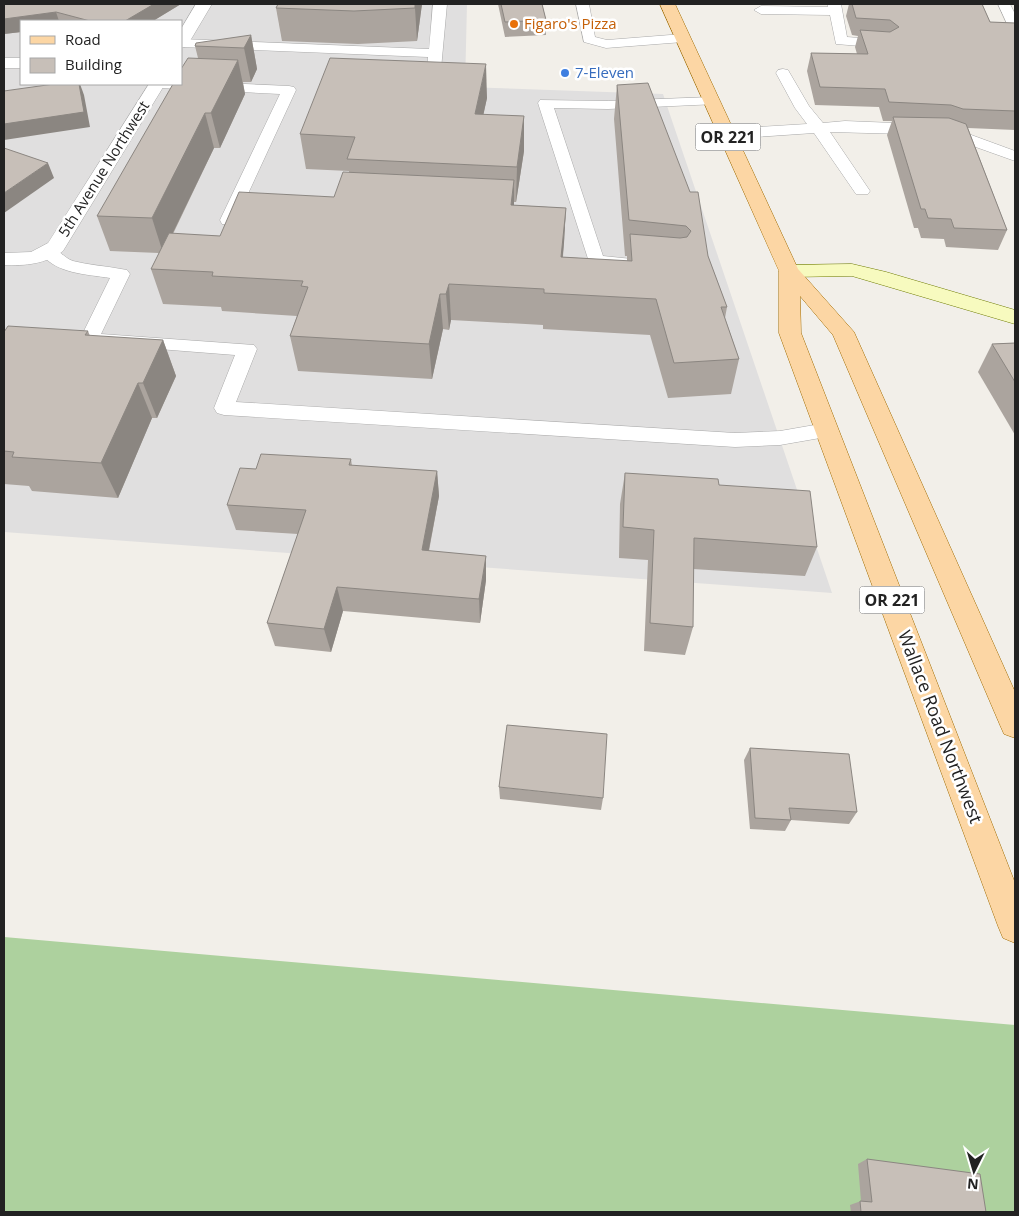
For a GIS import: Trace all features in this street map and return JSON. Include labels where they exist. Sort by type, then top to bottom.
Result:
[{"type":"main road","name":"Wallace Road Northwest","points":[[667,4],[789,271],[843,332],[1015,725]]},
{"type":"main road","points":[[789,271],[852,270],[879,276],[1015,317]]},
{"type":"main road","name":"Wallace Road Northwest","points":[[789,271],[790,333],[1015,926]]},
{"type":"street","points":[[182,41],[204,4]]},
{"type":"street","points":[[4,63],[20,64]]},
{"type":"street","name":"5th Avenue Northwest","points":[[50,252],[56,247],[156,85]]},
{"type":"street","points":[[4,259],[23,260],[50,252]]},
{"type":"lane","points":[[433,79],[440,4]]},
{"type":"lane","points":[[582,4],[589,38],[606,44],[683,38]]},
{"type":"lane","points":[[1004,4],[1014,25]]},
{"type":"lane","points":[[761,10],[835,7],[841,41],[885,44]]},
{"type":"lane","points":[[182,43],[436,53]]},
{"type":"lane","points":[[783,72],[802,108],[827,138],[862,191]]},
{"type":"lane","points":[[182,85],[289,90],[221,236]]},
{"type":"lane","points":[[645,264],[596,261],[545,102],[617,105],[712,101]]},
{"type":"lane","points":[[727,134],[846,126],[944,130],[1015,156]]},
{"type":"lane","points":[[240,196],[259,197]]},
{"type":"lane","points":[[560,210],[580,211]]},
{"type":"lane","points":[[50,252],[61,262],[71,266],[121,274],[90,339],[248,349],[224,408],[734,440],[780,438],[826,430]]},
{"type":"shaded area","points":[[4,4],[467,4],[465,87],[663,94],[832,593],[4,532]]},
{"type":"green space","points":[[4,937],[1015,1025],[1015,1212],[4,1212]]},
{"type":"building","points":[[4,4],[154,4],[127,20],[86,20],[56,12],[4,19]]},
{"type":"building","points":[[278,4],[415,4],[415,8],[354,11],[276,8]]},
{"type":"building","points":[[501,4],[542,4],[546,20],[505,22]]},
{"type":"building","points":[[852,4],[982,4],[990,22],[1015,23],[1015,111],[963,109],[951,105],[889,102],[885,89],[820,87],[811,53],[868,54],[860,30],[890,32],[899,27],[890,20],[856,18]]},
{"type":"building","points":[[251,35],[244,48],[195,46],[196,43]]},
{"type":"building","points":[[188,58],[238,60],[211,113],[205,113],[152,218],[97,216],[172,85],[182,85],[182,67]]},
{"type":"building","points":[[330,58],[486,64],[475,114],[524,116],[517,167],[347,159],[355,137],[300,134]]},
{"type":"building","points":[[648,83],[690,192],[698,192],[708,256],[727,307],[721,307],[739,359],[674,363],[656,299],[544,293],[544,289],[449,284],[446,294],[440,294],[429,344],[290,336],[308,287],[301,286],[303,281],[212,276],[213,272],[151,269],[169,233],[220,236],[239,192],[334,197],[343,172],[514,180],[511,205],[566,208],[561,257],[632,261],[630,234],[680,238],[687,237],[691,231],[686,226],[629,220],[617,85]]},
{"type":"building","points":[[47,85],[79,85],[84,112],[4,124],[4,91]]},
{"type":"building","points":[[893,117],[949,118],[966,124],[1007,230],[954,228],[951,219],[928,218],[925,209],[921,209]]},
{"type":"building","points":[[4,148],[48,163],[4,193]]},
{"type":"building","points":[[8,326],[88,331],[85,335],[163,340],[143,383],[138,383],[101,463],[12,457],[14,452],[4,451],[4,332]]},
{"type":"building","points":[[1015,343],[1015,382],[992,344]]},
{"type":"building","points":[[261,454],[351,459],[349,465],[437,471],[422,550],[486,556],[479,599],[337,587],[324,629],[267,623],[306,510],[227,505],[240,468],[256,469]]},
{"type":"building","points":[[625,473],[718,479],[719,485],[810,491],[817,547],[694,538],[693,627],[650,623],[654,530],[623,527]]},
{"type":"building","points":[[507,725],[607,734],[603,798],[499,787]]},
{"type":"building","points":[[750,748],[849,754],[857,812],[789,808],[791,820],[755,818]]},
{"type":"building","points":[[867,1159],[980,1174],[986,1212],[861,1212],[860,1201],[872,1202]]},
{"type":"place","name":"Figaro's Pizza","points":[[514,24]]},
{"type":"place","name":"7-Eleven","points":[[565,73]]}]
